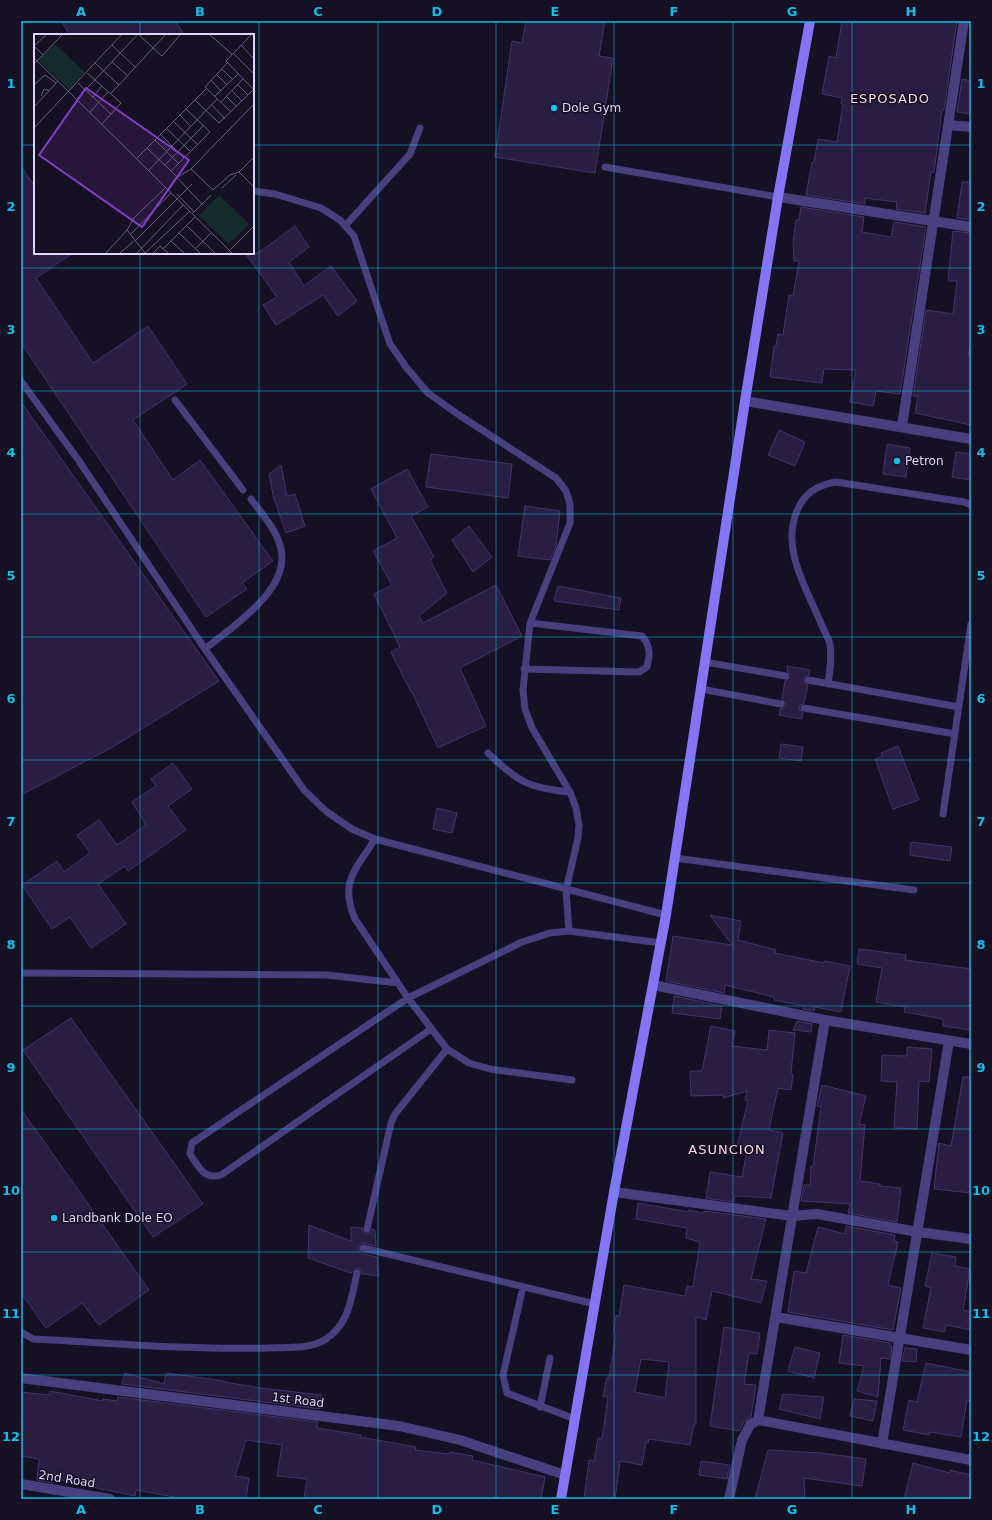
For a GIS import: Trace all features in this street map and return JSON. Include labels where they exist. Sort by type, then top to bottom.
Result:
[{"type":"main road","points":[[561,1499],[614,1192],[666,915],[745,401],[778,197],[810,21]]},
{"type":"street","points":[[902,426],[964,21]]},
{"type":"street","points":[[948,125],[971,127]]},
{"type":"street","points":[[778,197],[971,227]]},
{"type":"street","points":[[745,401],[971,438]]},
{"type":"street","points":[[653,984],[825,1020],[971,1044]]},
{"type":"street","points":[[758,1420],[825,1020]]},
{"type":"street","points":[[882,1444],[949,1041]]},
{"type":"street","points":[[614,1192],[792,1216],[817,1214],[918,1232],[971,1238]]},
{"type":"street","points":[[776,1317],[971,1350]]},
{"type":"street","name":"1st Road","points":[[21,1378],[398,1426],[460,1440],[565,1475]]},
{"type":"street","points":[[729,1499],[742,1440],[750,1425],[758,1420],[971,1460]]},
{"type":"street","name":"2nd Road","points":[[21,1484],[110,1499]]},
{"type":"lane","points":[[345,226],[410,154],[420,128]]},
{"type":"lane","points":[[605,167],[778,197]]},
{"type":"lane","points":[[254,191],[275,194],[321,208],[340,220],[354,236],[390,344],[406,367],[428,392],[459,415],[556,478],[566,491],[570,504],[570,523],[530,623],[523,690],[525,709],[532,728],[570,792],[576,808],[579,825],[578,838],[566,890],[569,931]]},
{"type":"lane","points":[[21,381],[79,461],[205,649],[304,790],[327,812],[352,829],[375,839],[666,915]]},
{"type":"lane","points":[[175,400],[243,490]]},
{"type":"lane","points":[[828,684],[831,662],[830,643],[792,554],[791,536],[794,517],[801,501],[811,491],[822,485],[836,482],[964,502],[971,505]]},
{"type":"lane","points":[[205,649],[264,600],[274,584],[283,563],[281,548],[274,529],[251,499]]},
{"type":"lane","points":[[524,669],[638,672],[647,667],[649,657],[649,644],[642,636],[530,623]]},
{"type":"lane","points":[[943,814],[971,624]]},
{"type":"lane","points":[[705,662],[786,676]]},
{"type":"lane","points":[[808,680],[959,707]]},
{"type":"lane","points":[[701,690],[781,704]]},
{"type":"lane","points":[[804,708],[955,734]]},
{"type":"lane","points":[[488,753],[510,774],[534,787],[570,792]]},
{"type":"lane","points":[[375,839],[350,879],[347,893],[349,906],[355,919],[408,998],[447,1049],[470,1063],[490,1069],[572,1080]]},
{"type":"lane","points":[[675,858],[914,890]]},
{"type":"lane","points":[[431,1029],[221,1175],[209,1176],[202,1173],[190,1154],[192,1143],[408,998],[522,942],[550,933],[569,931],[661,943]]},
{"type":"lane","points":[[21,973],[327,975],[398,983]]},
{"type":"lane","points":[[367,1229],[393,1118],[447,1049]]},
{"type":"lane","points":[[363,1248],[595,1304]]},
{"type":"lane","points":[[21,1332],[33,1339],[214,1350],[309,1346],[324,1340],[338,1330],[348,1313],[357,1273]]},
{"type":"lane","points":[[523,1287],[503,1375],[507,1393],[575,1419]]},
{"type":"lane","points":[[540,1406],[550,1358]]},
{"type":"building","points":[[61,21],[175,21],[184,34],[69,34]]},
{"type":"building","name":"Dole Gym","points":[[526,21],[605,21],[599,56],[613,58],[595,173],[495,157],[512,41],[522,43]]},
{"type":"building","points":[[842,21],[957,21],[944,110],[942,110],[934,172],[931,172],[925,213],[896,209],[897,202],[865,198],[865,204],[806,195],[818,139],[837,142],[843,104],[841,104],[842,98],[822,94],[829,56],[836,58]]},
{"type":"building","points":[[962,79],[971,81],[971,114],[957,112]]},
{"type":"building","points":[[21,166],[34,186],[34,254],[72,254],[36,278],[93,363],[148,326],[187,384],[133,420],[173,480],[200,460],[273,561],[242,583],[247,589],[206,617],[21,343]]},
{"type":"building","points":[[962,182],[971,182],[971,220],[957,218]]},
{"type":"building","points":[[801,207],[864,217],[862,232],[891,237],[894,222],[926,227],[900,394],[876,391],[873,406],[850,402],[856,370],[824,369],[822,383],[770,377],[774,346],[776,346],[778,334],[783,335],[789,295],[793,296],[799,261],[794,261],[793,242],[796,220],[799,220]]},
{"type":"building","points":[[295,226],[309,247],[289,262],[304,286],[331,266],[357,301],[338,316],[323,295],[276,325],[263,305],[277,297],[246,254],[258,253]]},
{"type":"building","points":[[953,231],[971,233],[971,342],[968,355],[971,356],[971,425],[915,413],[918,396],[913,396],[926,310],[953,314],[957,281],[948,281]]},
{"type":"building","points":[[21,402],[219,681],[111,748],[21,795]]},
{"type":"building","points":[[779,430],[805,442],[795,466],[768,455]]},
{"type":"building","name":"Petron","points":[[887,444],[910,448],[906,477],[883,474]]},
{"type":"building","points":[[956,452],[971,454],[971,480],[952,477]]},
{"type":"building","points":[[431,454],[512,464],[508,498],[426,487]]},
{"type":"building","points":[[281,465],[287,496],[295,494],[305,526],[286,533],[273,495],[269,474]]},
{"type":"building","points":[[407,469],[428,507],[411,516],[434,557],[430,560],[447,593],[419,616],[423,623],[496,585],[522,636],[460,668],[486,726],[438,748],[412,692],[391,652],[400,647],[374,594],[392,585],[373,551],[397,538],[371,489]]},
{"type":"building","points":[[525,506],[560,511],[556,546],[550,560],[518,556]]},
{"type":"building","points":[[469,526],[492,557],[473,572],[452,540]]},
{"type":"building","points":[[558,586],[621,598],[619,610],[554,601]]},
{"type":"building","points":[[787,666],[810,670],[809,675],[804,677],[803,680],[805,684],[808,685],[804,703],[800,705],[799,708],[803,713],[802,719],[779,715],[780,709],[784,708],[786,705],[782,699],[785,681],[791,677],[791,674],[787,671]]},
{"type":"building","points":[[781,744],[803,747],[801,761],[779,758]]},
{"type":"building","points":[[898,746],[919,800],[893,809],[875,759],[883,756],[881,753]]},
{"type":"building","points":[[173,763],[192,789],[168,806],[186,830],[128,871],[125,866],[98,884],[126,924],[91,948],[70,917],[52,929],[22,885],[57,861],[64,872],[90,853],[77,835],[99,820],[117,845],[146,825],[132,802],[156,786],[151,779]]},
{"type":"building","points":[[437,808],[457,813],[452,833],[433,829]]},
{"type":"building","points":[[911,842],[952,847],[950,861],[910,855]]},
{"type":"building","points":[[710,915],[741,921],[738,940],[776,950],[775,953],[824,963],[824,961],[850,966],[841,1012],[815,1007],[814,1011],[803,1009],[804,1006],[774,1000],[774,997],[725,985],[724,993],[666,981],[673,936],[732,945]]},
{"type":"building","points":[[859,949],[906,955],[905,960],[971,969],[971,1030],[943,1026],[943,1019],[904,1012],[905,1007],[876,1002],[882,968],[857,964]]},
{"type":"building","points":[[674,996],[722,1006],[720,1019],[672,1013]]},
{"type":"building","points":[[71,1018],[203,1204],[153,1237],[23,1050]]},
{"type":"building","points":[[797,1021],[812,1024],[811,1032],[793,1030]]},
{"type":"building","points":[[711,1026],[735,1031],[732,1046],[767,1050],[769,1030],[795,1033],[791,1090],[778,1088],[769,1130],[783,1133],[771,1198],[735,1196],[734,1202],[706,1198],[710,1172],[742,1177],[747,1150],[737,1147],[748,1101],[745,1100],[747,1091],[723,1098],[724,1095],[691,1096],[690,1071],[702,1071]]},
{"type":"building","points":[[907,1047],[932,1049],[929,1082],[919,1081],[917,1129],[894,1128],[897,1082],[881,1081],[882,1055],[907,1056]]},
{"type":"building","points":[[963,1077],[971,1077],[971,1193],[934,1189],[939,1143],[951,1146]]},
{"type":"building","points":[[822,1085],[866,1096],[859,1124],[865,1125],[860,1181],[880,1184],[880,1186],[901,1188],[897,1222],[848,1213],[850,1204],[801,1201],[804,1185],[810,1185],[811,1166],[813,1167],[821,1107],[817,1106]]},
{"type":"building","points":[[21,1109],[149,1290],[99,1325],[82,1303],[46,1328],[21,1293]]},
{"type":"building","points":[[638,1203],[689,1212],[689,1210],[703,1213],[704,1211],[766,1219],[751,1279],[767,1281],[761,1303],[712,1291],[706,1320],[696,1317],[696,1424],[694,1424],[690,1445],[649,1439],[648,1443],[646,1442],[642,1465],[620,1461],[615,1499],[584,1499],[589,1460],[594,1461],[598,1438],[602,1439],[608,1397],[603,1396],[607,1377],[609,1378],[616,1334],[614,1333],[616,1315],[619,1316],[624,1285],[685,1296],[687,1286],[693,1287],[700,1242],[686,1238],[687,1228],[636,1219]],"holes":[[[641,1359],[669,1362],[665,1398],[635,1392]]]},
{"type":"building","points":[[309,1225],[351,1241],[351,1227],[362,1228],[363,1232],[366,1234],[370,1233],[372,1229],[375,1230],[376,1246],[362,1243],[359,1245],[358,1249],[361,1253],[377,1257],[379,1276],[362,1274],[361,1270],[358,1268],[351,1273],[308,1258]]},
{"type":"building","points":[[846,1226],[895,1235],[894,1241],[898,1242],[888,1285],[901,1288],[893,1330],[788,1312],[794,1271],[806,1273],[818,1227],[845,1234]]},
{"type":"building","points":[[932,1253],[956,1257],[955,1266],[970,1269],[963,1310],[971,1312],[971,1330],[946,1325],[945,1332],[923,1328],[931,1288],[925,1286]]},
{"type":"building","points":[[724,1327],[760,1333],[757,1354],[749,1353],[744,1384],[756,1385],[751,1417],[744,1422],[739,1431],[710,1426]]},
{"type":"building","points":[[843,1335],[890,1343],[890,1346],[892,1346],[890,1359],[881,1358],[878,1397],[857,1391],[864,1366],[839,1363]]},
{"type":"building","points":[[795,1347],[820,1353],[814,1378],[788,1371]]},
{"type":"building","points":[[905,1348],[917,1349],[916,1362],[902,1361]]},
{"type":"building","points":[[926,1363],[971,1372],[971,1401],[967,1400],[961,1437],[930,1432],[929,1435],[903,1430],[909,1400],[917,1402]]},
{"type":"building","points":[[125,1373],[164,1384],[166,1373],[261,1388],[321,1395],[320,1409],[122,1384]]},
{"type":"building","points":[[50,1391],[103,1401],[103,1399],[117,1401],[118,1397],[318,1422],[317,1428],[361,1435],[360,1437],[416,1447],[415,1450],[449,1454],[450,1452],[473,1456],[472,1460],[545,1477],[541,1499],[304,1499],[307,1479],[277,1476],[282,1445],[246,1440],[235,1476],[249,1478],[246,1499],[185,1499],[136,1490],[135,1496],[54,1479],[53,1483],[37,1480],[39,1459],[21,1456],[23,1421],[21,1420],[21,1392],[49,1395]]},
{"type":"building","points":[[783,1394],[824,1397],[820,1419],[779,1409]]},
{"type":"building","points":[[854,1399],[877,1401],[873,1421],[850,1416]]},
{"type":"building","points":[[768,1450],[821,1453],[866,1459],[862,1486],[804,1478],[805,1499],[755,1499]]},
{"type":"building","points":[[701,1461],[730,1465],[727,1479],[699,1475]]},
{"type":"building","points":[[913,1463],[950,1473],[950,1470],[971,1475],[971,1499],[904,1499]]},
{"type":"place","name":"Dole Gym","points":[[554,108]]},
{"type":"place","name":"Petron","points":[[897,461]]},
{"type":"place","name":"Landbank Dole EO","points":[[54,1218]]},
{"type":"district","name":"ESPOSADO","points":[[890,98]]},
{"type":"district","name":"ASUNCION","points":[[727,1149]]}]
